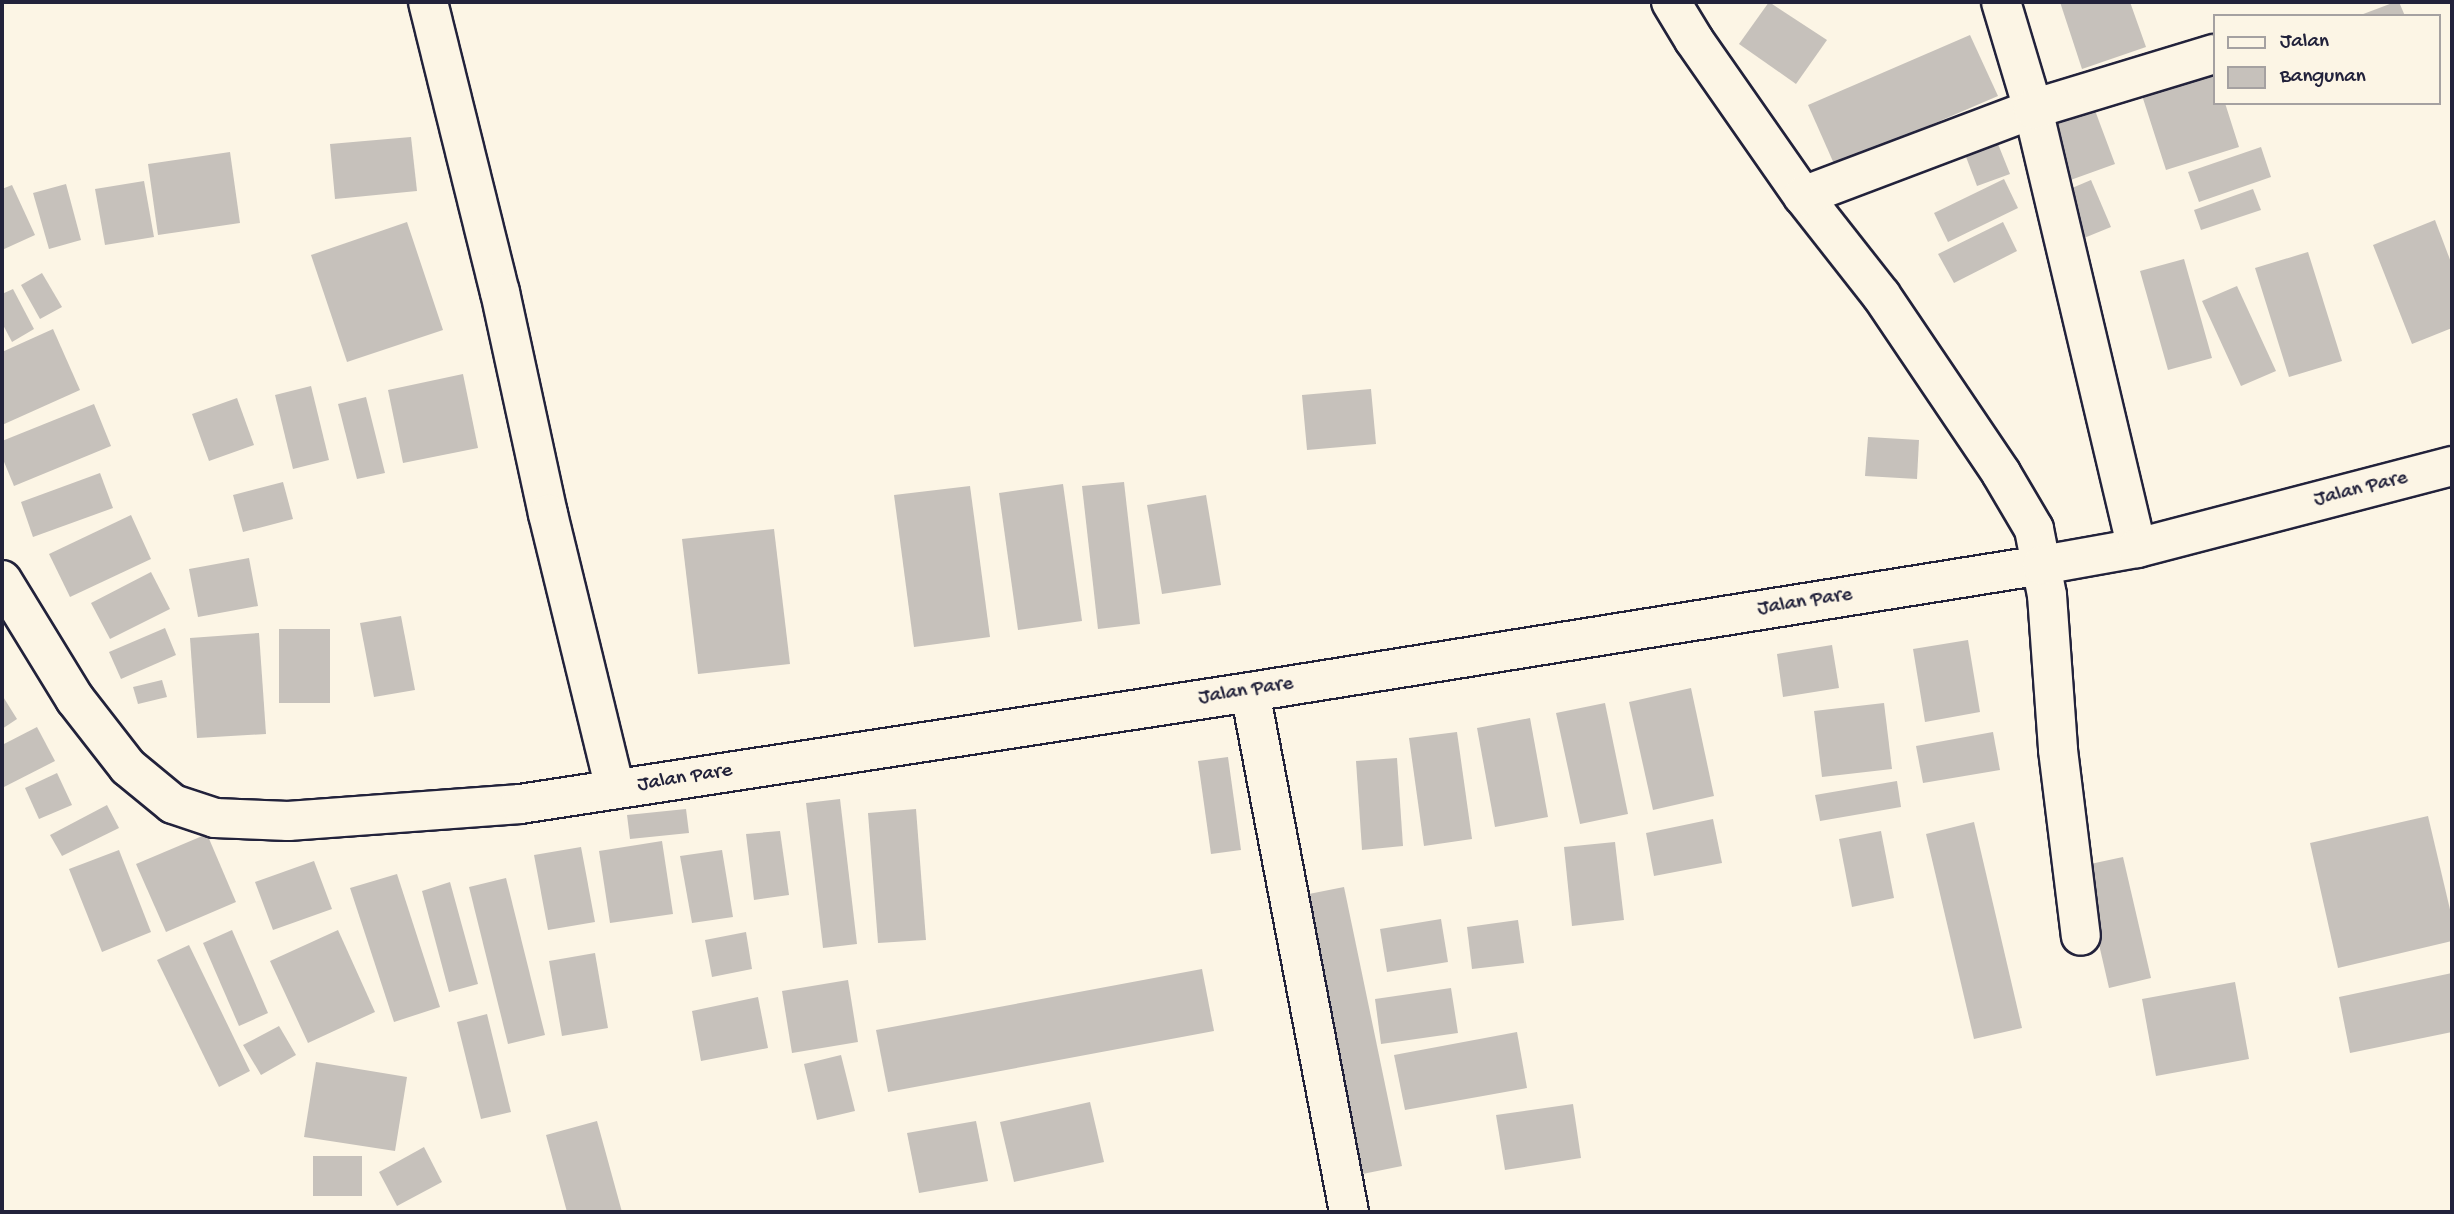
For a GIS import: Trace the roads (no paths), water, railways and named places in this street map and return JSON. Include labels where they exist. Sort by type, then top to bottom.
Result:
[{"type":"street","points":[[428,2],[500,292],[548,514],[615,789]]},
{"type":"street","points":[[1671,2],[1694,40],[1803,196],[1881,295],[2001,472],[2034,529],[2042,565],[2059,750],[2081,936]]},
{"type":"street","points":[[2001,2],[2033,109],[2137,548]]},
{"type":"street","points":[[1803,196],[2033,109],[2212,55]]},
{"type":"street","name":"Jalan Pare","points":[[2,580],[75,699],[128,767],[173,804],[215,818],[288,821],[409,815],[520,804],[1250,692],[2042,565],[2137,548],[2452,466]]},
{"type":"street","points":[[1250,692],[1349,1212]]}]
